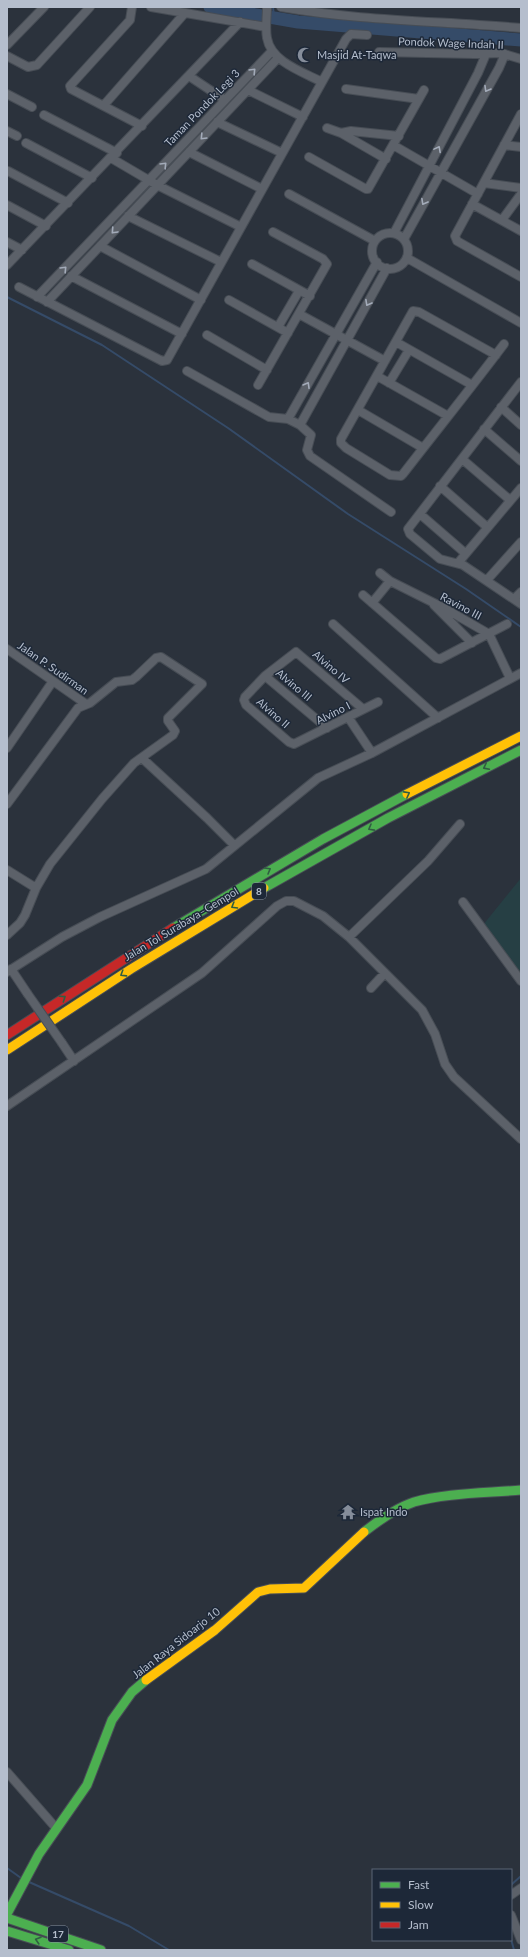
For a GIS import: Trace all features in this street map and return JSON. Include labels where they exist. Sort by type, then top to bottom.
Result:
[{"type":"main road","name":"Jalan Tol Surabaya–Gempol","points":[[7,1035],[122,958],[240,886],[361,817],[521,736]]},
{"type":"main road","name":"Jalan Tol Surabaya–Gempol","points":[[7,1050],[72,1006],[178,939],[285,875],[394,815],[521,750]]},
{"type":"main road","name":"Jalan Raya Sidoarjo 10","points":[[7,1914],[28,1874],[56,1828],[87,1785],[95,1768],[112,1720],[132,1692],[215,1630],[258,1592],[266,1588],[276,1587],[296,1590],[304,1588],[365,1531],[400,1508],[415,1502],[444,1497],[521,1490]]},
{"type":"main road","name":"17","points":[[7,1918],[101,1950]]},
{"type":"main road","name":"17","points":[[7,1932],[69,1950]]},
{"type":"street","points":[[7,45],[44,7]]},
{"type":"street","points":[[7,56],[28,67],[37,65],[90,7]]},
{"type":"street","points":[[132,7],[130,20],[70,84],[71,89],[142,126]]},
{"type":"street","points":[[151,7],[184,14],[266,24]]},
{"type":"street","points":[[267,7],[267,40],[272,51],[278,58],[322,82]]},
{"type":"street","points":[[281,7],[327,15],[436,24],[521,28]]},
{"type":"street","points":[[104,105],[184,14]]},
{"type":"street","points":[[7,265],[142,126],[240,22]]},
{"type":"street","points":[[19,287],[162,361],[167,360],[348,36],[351,34],[367,35]]},
{"type":"street","name":"Taman Pondok Legi 3","points":[[37,297],[272,51]]},
{"type":"street","name":"Pondok Wage Indah II","points":[[379,52],[505,54],[521,60]]},
{"type":"street","points":[[394,233],[478,73],[486,54]]},
{"type":"street","points":[[404,239],[499,68],[505,54]]},
{"type":"street","name":"Taman Pondok Legi 3","points":[[47,302],[278,58]]},
{"type":"street","points":[[189,76],[226,100]]},
{"type":"street","points":[[346,89],[419,100]]},
{"type":"street","name":"Taman Pondok Legi 3","points":[[248,90],[303,117]]},
{"type":"street","points":[[308,157],[366,190],[368,189],[386,160],[424,90]]},
{"type":"street","points":[[7,94],[32,107]]},
{"type":"street","points":[[521,114],[455,235],[456,240],[521,276]]},
{"type":"street","points":[[44,115],[114,155],[157,186],[241,227]]},
{"type":"street","name":"Taman Pondok Legi 3","points":[[217,122],[282,154]]},
{"type":"street","points":[[327,128],[341,133],[386,160]]},
{"type":"street","points":[[7,131],[17,136]]},
{"type":"street","points":[[341,133],[351,131],[399,136]]},
{"type":"street","points":[[26,143],[92,178]]},
{"type":"street","points":[[393,145],[478,194]]},
{"type":"street","points":[[504,145],[521,147]]},
{"type":"street","name":"Taman Pondok Legi 3","points":[[189,152],[262,189]]},
{"type":"street","points":[[8,170],[68,203]]},
{"type":"street","points":[[484,183],[521,188]]},
{"type":"street","points":[[289,194],[375,241]]},
{"type":"street","points":[[502,220],[521,194]]},
{"type":"street","points":[[472,204],[521,230]]},
{"type":"street","points":[[7,205],[46,226]]},
{"type":"street","points":[[128,216],[221,262]]},
{"type":"street","points":[[258,385],[310,296],[326,265],[326,262],[273,232]]},
{"type":"street","points":[[387,233],[394,233],[404,239],[408,248],[407,258],[396,268],[387,268],[377,262],[372,250],[375,241],[380,236],[387,233]]},
{"type":"street","points":[[7,242],[22,250]]},
{"type":"street","points":[[100,246],[201,300]]},
{"type":"street","points":[[407,258],[521,323]]},
{"type":"street","points":[[288,419],[377,262]]},
{"type":"street","points":[[252,264],[310,296]]},
{"type":"street","points":[[300,425],[387,268]]},
{"type":"street","points":[[71,276],[182,334]]},
{"type":"street","points":[[278,327],[299,291]]},
{"type":"street","points":[[229,300],[288,333]]},
{"type":"street","points":[[496,355],[416,311],[410,314],[341,443],[346,448],[390,475],[401,476],[496,355],[504,344]]},
{"type":"street","points":[[299,314],[385,361]]},
{"type":"street","points":[[207,335],[267,370]]},
{"type":"street","points":[[396,342],[472,385]]},
{"type":"street","points":[[389,383],[409,350]]},
{"type":"street","points":[[187,371],[269,418],[288,419],[300,425],[311,435],[307,450],[310,456],[391,512]]},
{"type":"street","points":[[376,376],[448,416]]},
{"type":"street","points":[[521,382],[409,527],[408,532],[440,559],[458,563],[518,601],[521,592]]},
{"type":"street","points":[[501,407],[521,425]]},
{"type":"street","points":[[358,410],[423,448]]},
{"type":"street","points":[[484,429],[521,461]]},
{"type":"street","points":[[462,459],[510,500]]},
{"type":"street","points":[[440,486],[487,527]]},
{"type":"street","points":[[458,563],[521,488]]},
{"type":"street","points":[[420,514],[465,553]]},
{"type":"street","points":[[487,580],[521,542]]},
{"type":"street","name":"Ravino III","points":[[380,573],[390,581],[444,608],[489,634],[510,678]]},
{"type":"street","points":[[372,603],[390,581]]},
{"type":"street","points":[[363,595],[438,659],[442,660],[507,624]]},
{"type":"street","points":[[432,603],[472,643]]},
{"type":"street","points":[[333,624],[438,718]]},
{"type":"street","name":"Jalan P. Sudirman","points":[[7,649],[86,704]]},
{"type":"street","name":"Alvino IV","points":[[265,676],[296,652],[363,709]]},
{"type":"street","points":[[7,804],[78,708],[86,704],[116,682],[132,680],[159,657],[163,658],[200,682],[201,686],[168,718],[168,721],[175,731],[174,734],[142,759],[134,763],[102,799],[50,864],[36,888],[20,923],[7,935]]},
{"type":"street","points":[[74,1061],[27,993],[9,971],[62,937],[94,920],[206,869],[234,845],[266,822],[318,778],[372,753],[521,673]]},
{"type":"street","name":"Alvino III","points":[[265,676],[327,728]]},
{"type":"street","name":"Alvino II","points":[[265,676],[245,696],[244,702],[289,742],[297,744]]},
{"type":"street","points":[[7,748],[53,681]]},
{"type":"street","name":"Alvino I","points":[[297,744],[378,702]]},
{"type":"street","points":[[348,717],[372,753]]},
{"type":"street","points":[[142,759],[202,813],[234,845]]},
{"type":"street","points":[[349,937],[428,861],[460,824]]},
{"type":"street","points":[[7,870],[36,888]]},
{"type":"street","points":[[7,1106],[202,973],[277,906],[286,901],[294,901],[318,913],[349,937],[422,1010],[435,1034],[445,1064],[454,1078],[521,1139]]},
{"type":"street","points":[[463,902],[521,981]]},
{"type":"street","points":[[371,988],[385,973]]},
{"type":"street","points":[[7,1772],[56,1828]]},
{"type":"street","points":[[512,1894],[521,1888]]},
{"type":"street","points":[[512,1917],[521,1940]]},
{"type":"green space","points":[[521,878],[521,973],[483,925]]},
{"type":"waterway","points":[[210,7],[298,22],[521,40]]},
{"type":"waterway","points":[[273,7],[274,17]]},
{"type":"waterway","points":[[7,297],[102,345],[228,428],[348,514],[466,589],[521,627]]},
{"type":"waterway","points":[[7,1868],[21,1878]]},
{"type":"waterway","points":[[512,1884],[521,1876]]},
{"type":"waterway","points":[[29,1882],[129,1926],[169,1950]]},
{"type":"waterway","points":[[512,1941],[514,1950]]},
{"type":"traffic: fast","points":[[264,888],[388,818],[521,750]]},
{"type":"traffic: fast","points":[[173,928],[323,839],[407,794]]},
{"type":"traffic: fast","points":[[364,1532],[394,1511],[414,1502],[453,1495],[521,1490]]},
{"type":"traffic: fast","points":[[7,1914],[39,1854],[87,1785],[112,1720],[132,1692],[146,1680]]},
{"type":"traffic: fast","points":[[7,1918],[101,1950]]},
{"type":"traffic: fast","points":[[7,1931],[69,1950]]},
{"type":"traffic: slow","points":[[407,794],[521,736]]},
{"type":"traffic: slow","points":[[7,1050],[131,969],[264,888]]},
{"type":"traffic: slow","points":[[146,1680],[215,1630],[258,1592],[270,1589],[304,1588],[364,1532]]},
{"type":"traffic: jam","points":[[7,1035],[173,928]]},
{"type":"place","name":"Masjid At-Taqwa","points":[[305,55]]},
{"type":"place","name":"Ispat Indo","points":[[348,1512]]}]
